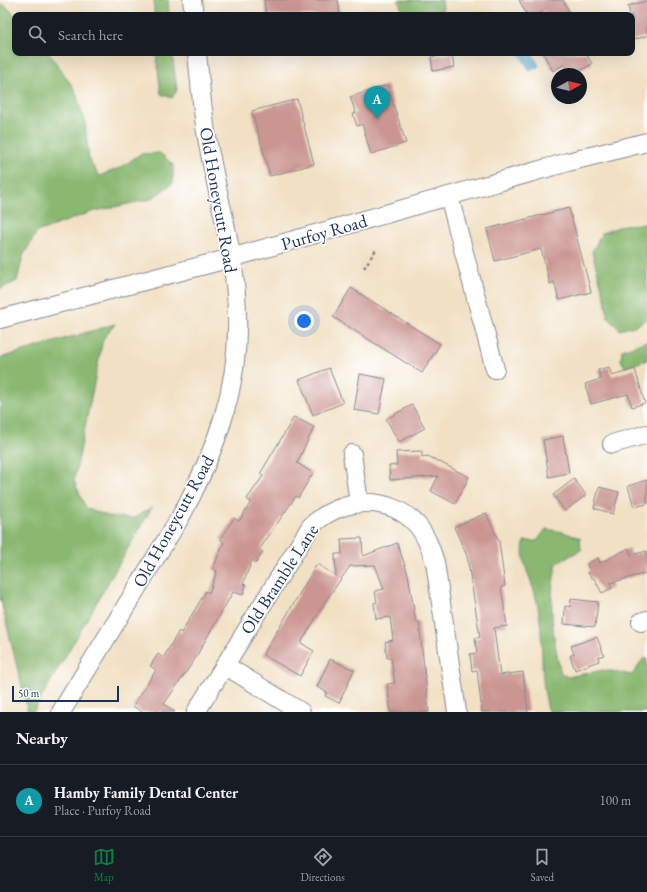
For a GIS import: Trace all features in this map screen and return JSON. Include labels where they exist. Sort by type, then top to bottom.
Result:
[{"type":"street","points":[[192,0],[194,12]]},
{"type":"street","name":"Old Honeycutt Road","points":[[61,712],[181,516],[211,455],[220,431],[231,389],[236,351],[238,314],[231,258],[206,137],[197,56]]},
{"type":"street","name":"Purfoy Road","points":[[0,319],[231,258],[568,162],[647,142]]},
{"type":"street","points":[[449,196],[495,369]]},
{"type":"street","points":[[612,444],[647,434]]},
{"type":"street","points":[[352,454],[359,503]]},
{"type":"street","name":"Old Bramble Lane","points":[[196,712],[226,666],[311,526],[331,511],[359,503],[376,504],[400,512],[418,526],[426,537],[435,562],[458,712]]},
{"type":"street","points":[[226,666],[301,712]]},
{"type":"path","points":[[364,268],[377,248]]},
{"type":"green space","points":[[154,0],[168,0],[169,12],[154,12]]},
{"type":"green space","points":[[398,0],[442,0],[444,12],[403,12]]},
{"type":"green space","points":[[0,4],[6,6],[12,12],[12,56],[51,56],[75,90],[85,123],[89,160],[99,176],[122,167],[140,154],[160,153],[173,165],[173,183],[151,199],[91,212],[37,232],[23,256],[17,281],[0,289]]},
{"type":"green space","points":[[156,56],[172,56],[177,90],[172,98],[161,94]]},
{"type":"green space","points":[[647,224],[647,319],[637,325],[620,330],[608,318],[605,299],[592,252],[602,233],[624,225]]},
{"type":"green space","points":[[115,324],[103,339],[74,481],[86,508],[111,517],[134,518],[152,507],[33,712],[28,712],[0,597],[0,358]]},
{"type":"green space","points":[[647,341],[647,360],[625,367],[621,360],[622,350]]},
{"type":"green space","points":[[546,529],[563,532],[580,538],[581,550],[557,563],[552,591],[552,619],[561,674],[568,677],[603,670],[632,675],[643,659],[647,658],[647,712],[548,712],[543,683],[538,604],[523,555],[524,541],[537,541]]},
{"type":"water","points":[[521,56],[534,56],[539,66],[530,71]]},
{"type":"building","points":[[264,0],[338,0],[340,12],[266,12]]},
{"type":"building","points":[[519,0],[563,0],[569,12],[544,11],[525,12]]},
{"type":"building","points":[[647,1],[647,36],[635,39],[635,12],[629,12],[628,6]]},
{"type":"building","points":[[452,56],[454,67],[433,71],[431,57]]},
{"type":"building","points":[[545,56],[588,56],[592,64],[585,68],[567,68],[565,64],[558,68],[551,68]]},
{"type":"building","points":[[387,85],[406,143],[371,154],[362,124],[357,126],[353,114],[356,113],[350,97]]},
{"type":"building","points":[[297,99],[314,164],[270,176],[252,111]]},
{"type":"building","points":[[569,208],[591,292],[559,300],[554,282],[550,284],[541,249],[495,261],[487,229]]},
{"type":"building","points":[[351,288],[440,344],[422,373],[333,317]]},
{"type":"building","points":[[609,367],[612,376],[635,369],[645,403],[632,407],[628,394],[591,404],[585,384],[601,379],[598,370]]},
{"type":"building","points":[[329,368],[343,403],[313,415],[299,380]]},
{"type":"building","points":[[360,374],[386,379],[379,414],[354,410]]},
{"type":"building","points":[[412,405],[425,428],[399,442],[386,419]]},
{"type":"building","points":[[294,417],[314,427],[297,463],[313,473],[298,498],[296,496],[259,550],[263,552],[256,563],[252,560],[243,584],[246,585],[243,595],[233,592],[193,662],[164,704],[175,712],[142,712],[133,706],[156,670],[150,666],[158,654],[163,658],[179,631],[181,633],[206,591],[209,593],[217,571],[213,569],[224,542],[220,539],[234,518],[239,521],[251,502],[247,499],[263,476],[260,474]]},
{"type":"building","points":[[563,436],[569,473],[549,477],[543,440]]},
{"type":"building","points":[[422,451],[422,457],[428,456],[469,477],[455,504],[431,491],[438,476],[390,480],[389,466],[397,465],[396,452]]},
{"type":"building","points":[[574,479],[586,495],[565,511],[553,495]]},
{"type":"building","points":[[647,480],[647,504],[634,507],[628,486]]},
{"type":"building","points":[[599,487],[619,492],[613,514],[594,508]]},
{"type":"building","points":[[486,513],[499,541],[505,586],[501,587],[507,626],[494,628],[500,675],[523,672],[528,712],[482,712],[477,670],[472,671],[470,654],[477,653],[475,638],[480,637],[467,556],[454,527]]},
{"type":"building","points":[[362,538],[363,556],[397,543],[408,574],[416,622],[419,622],[429,712],[391,712],[387,684],[395,683],[391,658],[387,658],[385,642],[393,640],[390,617],[376,619],[374,603],[377,602],[375,591],[384,589],[375,565],[350,566],[325,602],[301,643],[314,651],[300,676],[263,655],[317,564],[336,576],[335,554],[342,554],[341,539]]},
{"type":"building","points":[[629,548],[631,555],[647,551],[647,573],[610,583],[612,588],[602,593],[594,578],[592,578],[588,573],[590,570],[587,564],[598,558],[600,563]]},
{"type":"building","points":[[571,599],[598,602],[595,627],[564,624],[565,606],[570,607]]},
{"type":"building","points":[[597,637],[604,655],[598,657],[599,661],[575,670],[570,656],[574,654],[571,646]]},
{"type":"building","points":[[330,659],[354,670],[339,703],[325,696],[327,692],[317,687]]},
{"type":"place","name":"Hamby Family Dental Center","points":[[377,119]]}]
